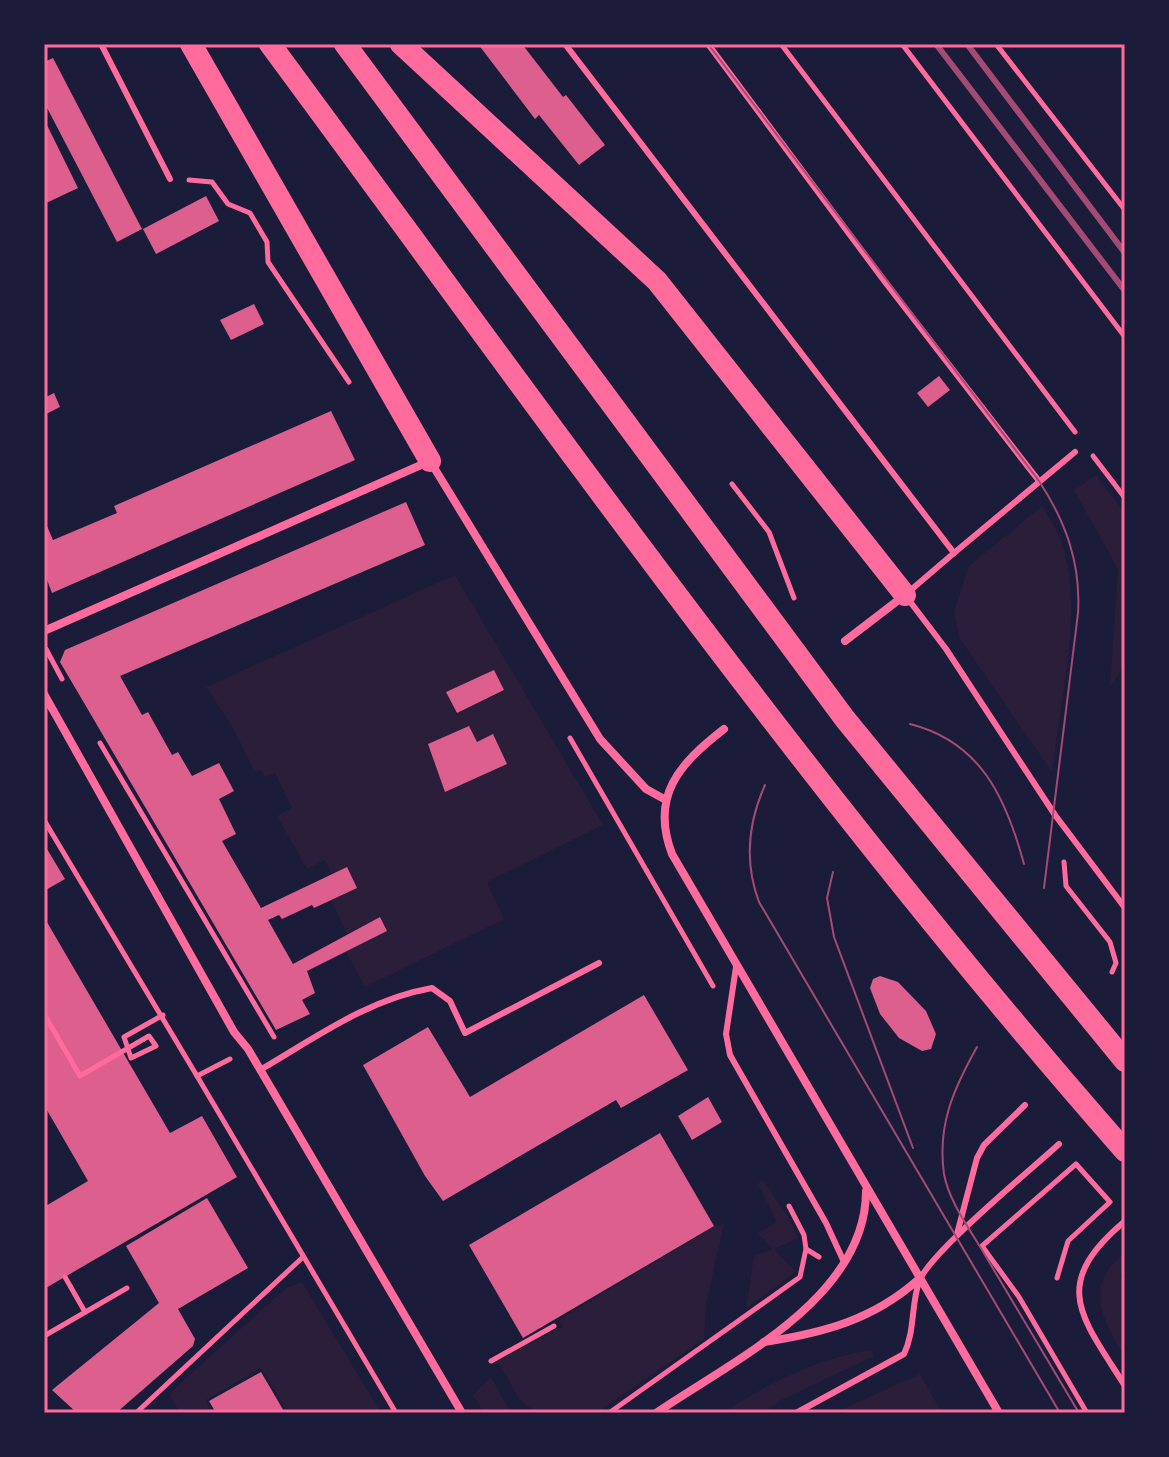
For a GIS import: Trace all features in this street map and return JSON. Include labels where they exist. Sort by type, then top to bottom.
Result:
[{"type":"highway","points":[[191,44],[430,461]]},
{"type":"highway","points":[[270,44],[669,584],[954,950],[1125,1151]]},
{"type":"highway","points":[[345,44],[855,731],[1125,1061]]},
{"type":"highway","points":[[401,44],[657,281],[905,595]]},
{"type":"street","points":[[44,631],[430,461],[600,739],[646,789],[666,800]]},
{"type":"street","points":[[845,641],[905,595]]},
{"type":"street","points":[[44,694],[234,1032],[248,1049],[462,1413]]},
{"type":"street","points":[[724,729],[685,763],[666,800],[663,819],[672,854],[866,1191],[999,1413]]},
{"type":"street","points":[[656,1413],[814,1304],[844,1262],[858,1233],[866,1191]]},
{"type":"street","points":[[759,1343],[810,1335],[863,1318],[887,1306],[919,1279]]},
{"type":"lane","points":[[101,44],[170,179]]},
{"type":"lane","points":[[565,44],[954,553]]},
{"type":"lane","points":[[708,44],[885,282],[1039,481]]},
{"type":"lane","points":[[1075,452],[905,595],[1125,908]]},
{"type":"lane","points":[[260,1070],[375,1004],[432,988],[450,1001],[465,1033],[599,963]]},
{"type":"lane","points":[[736,967],[726,1034],[730,1055],[826,1223],[844,1262]]},
{"type":"lane","points":[[956,1237],[977,1158],[984,1145],[1025,1105]]},
{"type":"lane","points":[[796,1413],[904,1354],[919,1279],[956,1237],[1059,1144]]},
{"type":"lane","points":[[1125,1221],[1086,1261],[1079,1301],[1084,1321],[1125,1386]]},
{"type":"path","points":[[781,44],[1077,435]]},
{"type":"path","points":[[902,44],[1125,337]]},
{"type":"path","points":[[996,44],[1125,210]]},
{"type":"path","points":[[170,179],[212,182],[228,204],[250,213],[267,242],[268,262],[331,360],[359,393]]},
{"type":"path","points":[[1087,448],[1125,498]]},
{"type":"path","points":[[732,484],[769,532],[796,604]]},
{"type":"path","points":[[44,647],[59,641]]},
{"type":"path","points":[[568,735],[728,1012]]},
{"type":"path","points":[[97,738],[285,1055]]},
{"type":"path","points":[[44,820],[163,1015],[396,1413]]},
{"type":"path","points":[[1078,843],[1064,860],[1066,886],[1110,942],[1116,963],[1112,972]]},
{"type":"path","points":[[44,1014],[80,1076],[122,1051],[149,1036],[156,1046],[131,1058],[124,1037],[163,1015]]},
{"type":"path","points":[[197,1076],[248,1049]]},
{"type":"path","points":[[136,1413],[303,1257]]},
{"type":"path","points":[[65,1277],[85,1312]]},
{"type":"path","points":[[44,1336],[127,1288]]},
{"type":"path","points":[[491,1361],[554,1326]]},
{"type":"shaded area","points":[[1096,475],[1125,514],[1125,664],[1110,688],[1118,569],[1074,490]]},
{"type":"shaded area","points":[[1042,506],[1062,544],[1071,598],[1068,657],[1052,772],[960,639],[954,612],[969,566]]},
{"type":"shaded area","points":[[455,575],[603,825],[487,882],[504,919],[365,987],[346,952],[387,932],[380,917],[347,934],[331,900],[347,867],[332,874],[325,860],[307,869],[277,816],[292,808],[275,773],[265,777],[261,770],[255,772],[233,728],[206,687]],"holes":[[[494,671],[504,691],[457,713],[447,692]]]},
{"type":"shaded area","points":[[762,1179],[788,1216],[798,1238],[774,1249],[794,1270],[793,1274],[746,1309],[754,1256],[773,1249],[758,1233],[777,1222],[758,1184]]},
{"type":"shaded area","points":[[724,1224],[706,1304],[704,1339],[596,1413],[535,1413],[518,1397],[497,1360],[563,1327],[559,1320],[714,1226]]},
{"type":"shaded area","points":[[1125,1252],[1125,1270],[1119,1275],[1125,1282],[1125,1357],[1103,1315],[1100,1290],[1112,1265]]},
{"type":"shaded area","points":[[302,1282],[381,1413],[288,1413],[261,1368],[206,1400],[213,1413],[180,1413],[171,1397],[172,1391],[286,1288]]},
{"type":"shaded area","points":[[871,1350],[874,1356],[779,1401],[764,1413],[722,1413],[811,1366]]},
{"type":"shaded area","points":[[920,1374],[942,1413],[834,1413]]},
{"type":"shaded area","points":[[491,1377],[511,1413],[484,1413],[473,1395]]},
{"type":"building","points":[[478,44],[522,44],[605,145],[579,165],[539,115],[535,119]]},
{"type":"building","points":[[53,58],[142,229],[117,242],[44,102],[44,62]]},
{"type":"building","points":[[44,119],[78,188],[44,204]]},
{"type":"building","points":[[206,196],[219,221],[156,254],[143,229]]},
{"type":"building","points":[[254,304],[264,324],[231,340],[220,320]]},
{"type":"building","points":[[939,376],[950,390],[928,407],[917,393]]},
{"type":"building","points":[[54,393],[60,407],[44,415],[44,398]]},
{"type":"building","points":[[331,411],[355,460],[52,593],[44,572],[44,519],[53,540],[117,513],[114,506]]},
{"type":"building","points":[[406,502],[425,545],[120,676],[142,715],[148,712],[172,755],[178,752],[192,776],[219,763],[234,791],[219,799],[236,834],[222,841],[261,908],[347,867],[357,888],[314,908],[312,905],[282,919],[279,915],[268,920],[293,964],[380,917],[387,931],[307,971],[315,993],[302,1000],[310,1014],[276,1030],[60,662],[65,650]]},
{"type":"building","points":[[494,670],[504,690],[457,713],[446,692]]},
{"type":"building","points":[[469,726],[477,742],[493,734],[507,764],[445,792],[428,744]]},
{"type":"building","points":[[44,844],[65,879],[44,891]]},
{"type":"building","points":[[44,917],[170,1133],[202,1116],[237,1177],[44,1289],[44,1207],[88,1181],[44,1105]]},
{"type":"building","points":[[880,976],[898,982],[926,1011],[936,1034],[931,1049],[922,1051],[899,1038],[880,1014],[870,988],[873,979]]},
{"type":"building","points":[[644,995],[688,1070],[621,1108],[616,1100],[443,1201],[425,1176],[363,1065],[428,1027],[470,1097]]},
{"type":"building","points":[[708,1097],[722,1122],[692,1140],[678,1116]]},
{"type":"building","points":[[660,1133],[714,1226],[523,1338],[469,1245]]},
{"type":"building","points":[[207,1198],[248,1268],[178,1309],[195,1339],[193,1346],[116,1413],[77,1413],[52,1390],[159,1303],[126,1246]]},
{"type":"building","points":[[261,1372],[285,1413],[216,1413],[209,1401]]},
{"type":"tram line","points":[[708,44],[1039,481],[1064,528],[1077,577],[1078,613],[1044,888]]},
{"type":"tram line","points":[[910,724],[935,732],[955,744],[987,776],[1009,817],[1024,864]]},
{"type":"tram line","points":[[765,785],[755,814],[750,843],[751,872],[759,902],[1060,1413]]},
{"type":"tram line","points":[[833,872],[827,898],[834,937],[913,1148]]},
{"type":"tram line","points":[[977,1047],[961,1077],[945,1123],[942,1156],[947,1185],[961,1216],[1079,1413]]},
{"type":"railway","points":[[936,44],[1125,291]]},
{"type":"railway","points":[[967,44],[1125,253]]}]
